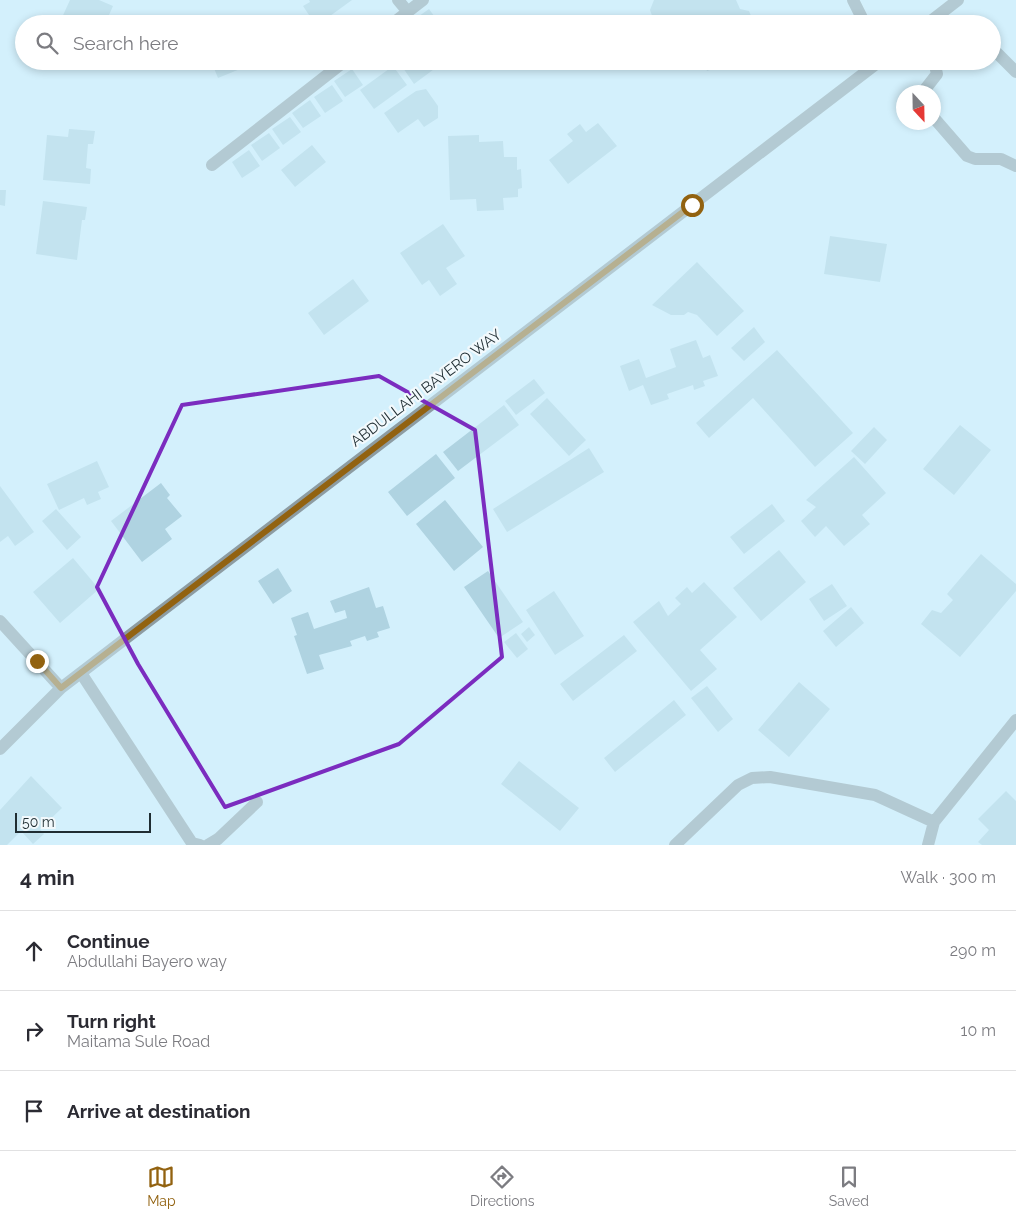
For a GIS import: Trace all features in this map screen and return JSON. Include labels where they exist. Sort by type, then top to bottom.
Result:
[{"type":"street","points":[[398,0],[408,12]]},
{"type":"street","points":[[404,15],[422,0]]},
{"type":"street","points":[[853,0],[860,15]]},
{"type":"street","points":[[939,15],[958,0]]},
{"type":"street","points":[[1001,57],[1016,72]]},
{"type":"street","points":[[212,165],[333,70]]},
{"type":"street","name":"ABDULLAHI BAYERO WAY","points":[[0,749],[61,688],[868,70]]},
{"type":"street","points":[[928,85],[937,74],[936,70]]},
{"type":"street","points":[[941,126],[966,156],[975,159],[1001,159],[1016,166]]},
{"type":"street","points":[[0,621],[61,688]]},
{"type":"street","points":[[81,673],[192,843],[200,845]]},
{"type":"street","points":[[928,845],[934,822],[1016,720]]},
{"type":"street","points":[[675,845],[738,785],[752,778],[770,777],[874,795],[934,822]]},
{"type":"street","points":[[208,845],[218,840],[257,802]]},
{"type":"highlighted area","points":[[379,376],[475,430],[502,657],[399,744],[225,807],[138,664],[97,587],[182,405]]},
{"type":"building","points":[[70,0],[99,0],[113,6],[109,15],[63,15]]},
{"type":"building","points":[[309,0],[352,0],[331,15],[309,15],[303,6],[310,2]]},
{"type":"building","points":[[654,0],[736,0],[740,9],[749,11],[751,15],[652,15],[650,10]]},
{"type":"building","points":[[429,9],[433,15],[420,15]]},
{"type":"building","points":[[215,70],[238,70],[218,78]]},
{"type":"building","points":[[353,70],[363,85],[345,97],[334,81]]},
{"type":"building","points":[[388,70],[396,70],[407,85],[374,109],[360,90]]},
{"type":"building","points":[[404,70],[433,70],[414,84]]},
{"type":"building","points":[[332,85],[343,101],[325,113],[314,97]]},
{"type":"building","points":[[426,89],[438,106],[438,118],[424,127],[418,119],[398,133],[384,113],[416,91]]},
{"type":"building","points":[[310,100],[321,116],[303,128],[292,113]]},
{"type":"building","points":[[290,117],[301,132],[283,145],[272,129]]},
{"type":"building","points":[[598,123],[617,146],[568,184],[549,160],[573,141],[567,134],[580,124],[586,132]]},
{"type":"building","points":[[69,129],[95,131],[93,144],[88,144],[86,168],[91,169],[90,184],[43,180],[47,135],[68,137]]},
{"type":"building","points":[[269,133],[280,148],[262,161],[251,145]]},
{"type":"building","points":[[479,135],[479,142],[503,141],[504,157],[517,157],[517,170],[521,169],[522,188],[518,189],[518,197],[503,198],[504,210],[477,211],[476,199],[450,200],[448,136]]},
{"type":"building","points":[[312,145],[326,162],[295,187],[281,170]]},
{"type":"building","points":[[249,150],[260,166],[242,178],[232,162]]},
{"type":"building","points":[[0,190],[6,190],[5,206],[0,205]]},
{"type":"building","points":[[43,201],[87,207],[85,220],[82,220],[77,260],[36,254]]},
{"type":"building","points":[[443,224],[465,256],[446,268],[457,284],[440,296],[429,280],[422,285],[400,253]]},
{"type":"building","points":[[830,236],[887,244],[880,282],[824,274]]},
{"type":"building","points":[[697,262],[744,311],[717,336],[697,315],[688,312],[684,315],[671,315],[652,305]]},
{"type":"building","points":[[353,279],[369,301],[324,335],[308,313]]},
{"type":"building","points":[[754,327],[765,342],[744,361],[731,348]]},
{"type":"building","points":[[696,340],[703,358],[710,355],[718,376],[703,381],[705,386],[694,390],[693,385],[667,394],[669,399],[651,405],[643,385],[629,391],[620,366],[639,359],[646,378],[676,367],[670,349]]},
{"type":"building","points":[[777,350],[853,433],[815,467],[753,398],[709,438],[696,423]]},
{"type":"building","points":[[534,379],[545,393],[516,415],[505,401]]},
{"type":"building","points":[[547,398],[586,440],[569,456],[530,414]]},
{"type":"building","points":[[504,405],[519,425],[458,471],[443,452]]},
{"type":"building","points":[[960,425],[991,450],[954,495],[923,469]]},
{"type":"building","points":[[874,427],[887,440],[865,464],[851,451]]},
{"type":"building","points":[[589,448],[604,472],[507,532],[493,509]]},
{"type":"building","points":[[436,454],[455,478],[407,516],[388,492]]},
{"type":"building","points":[[854,457],[886,493],[862,515],[870,524],[844,546],[826,526],[815,537],[801,521],[816,507],[806,500]]},
{"type":"building","points":[[97,461],[109,487],[98,492],[101,499],[87,505],[84,498],[59,510],[47,484]]},
{"type":"building","points":[[161,483],[170,495],[167,498],[182,516],[165,529],[172,539],[142,562],[111,521]]},
{"type":"building","points":[[0,486],[34,532],[15,546],[8,536],[0,542]]},
{"type":"building","points":[[445,500],[483,547],[454,571],[416,524]]},
{"type":"building","points":[[772,504],[785,521],[744,554],[730,537]]},
{"type":"building","points":[[56,509],[81,537],[67,550],[42,521]]},
{"type":"building","points":[[779,550],[806,582],[761,621],[733,588]]},
{"type":"building","points":[[981,554],[1016,584],[1016,591],[960,657],[921,624],[932,610],[941,613],[953,600],[947,594]]},
{"type":"building","points":[[73,558],[99,589],[60,623],[33,592]]},
{"type":"building","points":[[278,568],[292,591],[273,604],[258,581]]},
{"type":"building","points":[[488,571],[523,622],[499,638],[464,587]]},
{"type":"building","points":[[704,582],[737,617],[700,650],[717,669],[691,691],[633,622],[659,601],[668,616],[681,604],[675,598],[687,587],[692,593]]},
{"type":"building","points":[[832,584],[847,606],[824,621],[809,599]]},
{"type":"building","points":[[369,587],[376,608],[383,606],[390,628],[377,632],[379,637],[367,641],[365,636],[350,641],[352,646],[319,655],[324,669],[307,674],[294,636],[297,635],[291,618],[308,612],[314,629],[347,618],[345,610],[335,613],[330,601]]},
{"type":"building","points":[[554,591],[584,636],[555,655],[526,610]]},
{"type":"building","points":[[851,607],[864,623],[836,647],[823,631]]},
{"type":"building","points":[[529,627],[535,635],[527,642],[521,634]]},
{"type":"building","points":[[516,633],[528,649],[517,658],[504,642]]},
{"type":"building","points":[[624,635],[637,651],[573,701],[560,684]]},
{"type":"building","points":[[799,682],[830,709],[789,757],[758,730]]},
{"type":"building","points":[[707,686],[733,719],[718,732],[691,698]]},
{"type":"building","points":[[674,700],[686,715],[615,772],[604,758]]},
{"type":"building","points":[[519,761],[579,808],[560,831],[501,784]]},
{"type":"building","points":[[31,776],[62,808],[40,829],[44,834],[33,844],[21,831],[7,845],[0,845],[0,810]]},
{"type":"building","points":[[1006,791],[1016,801],[1016,845],[982,845],[978,842],[989,830],[978,819]]},
{"type":"route","points":[[37,661],[61,688],[692,205]]}]
